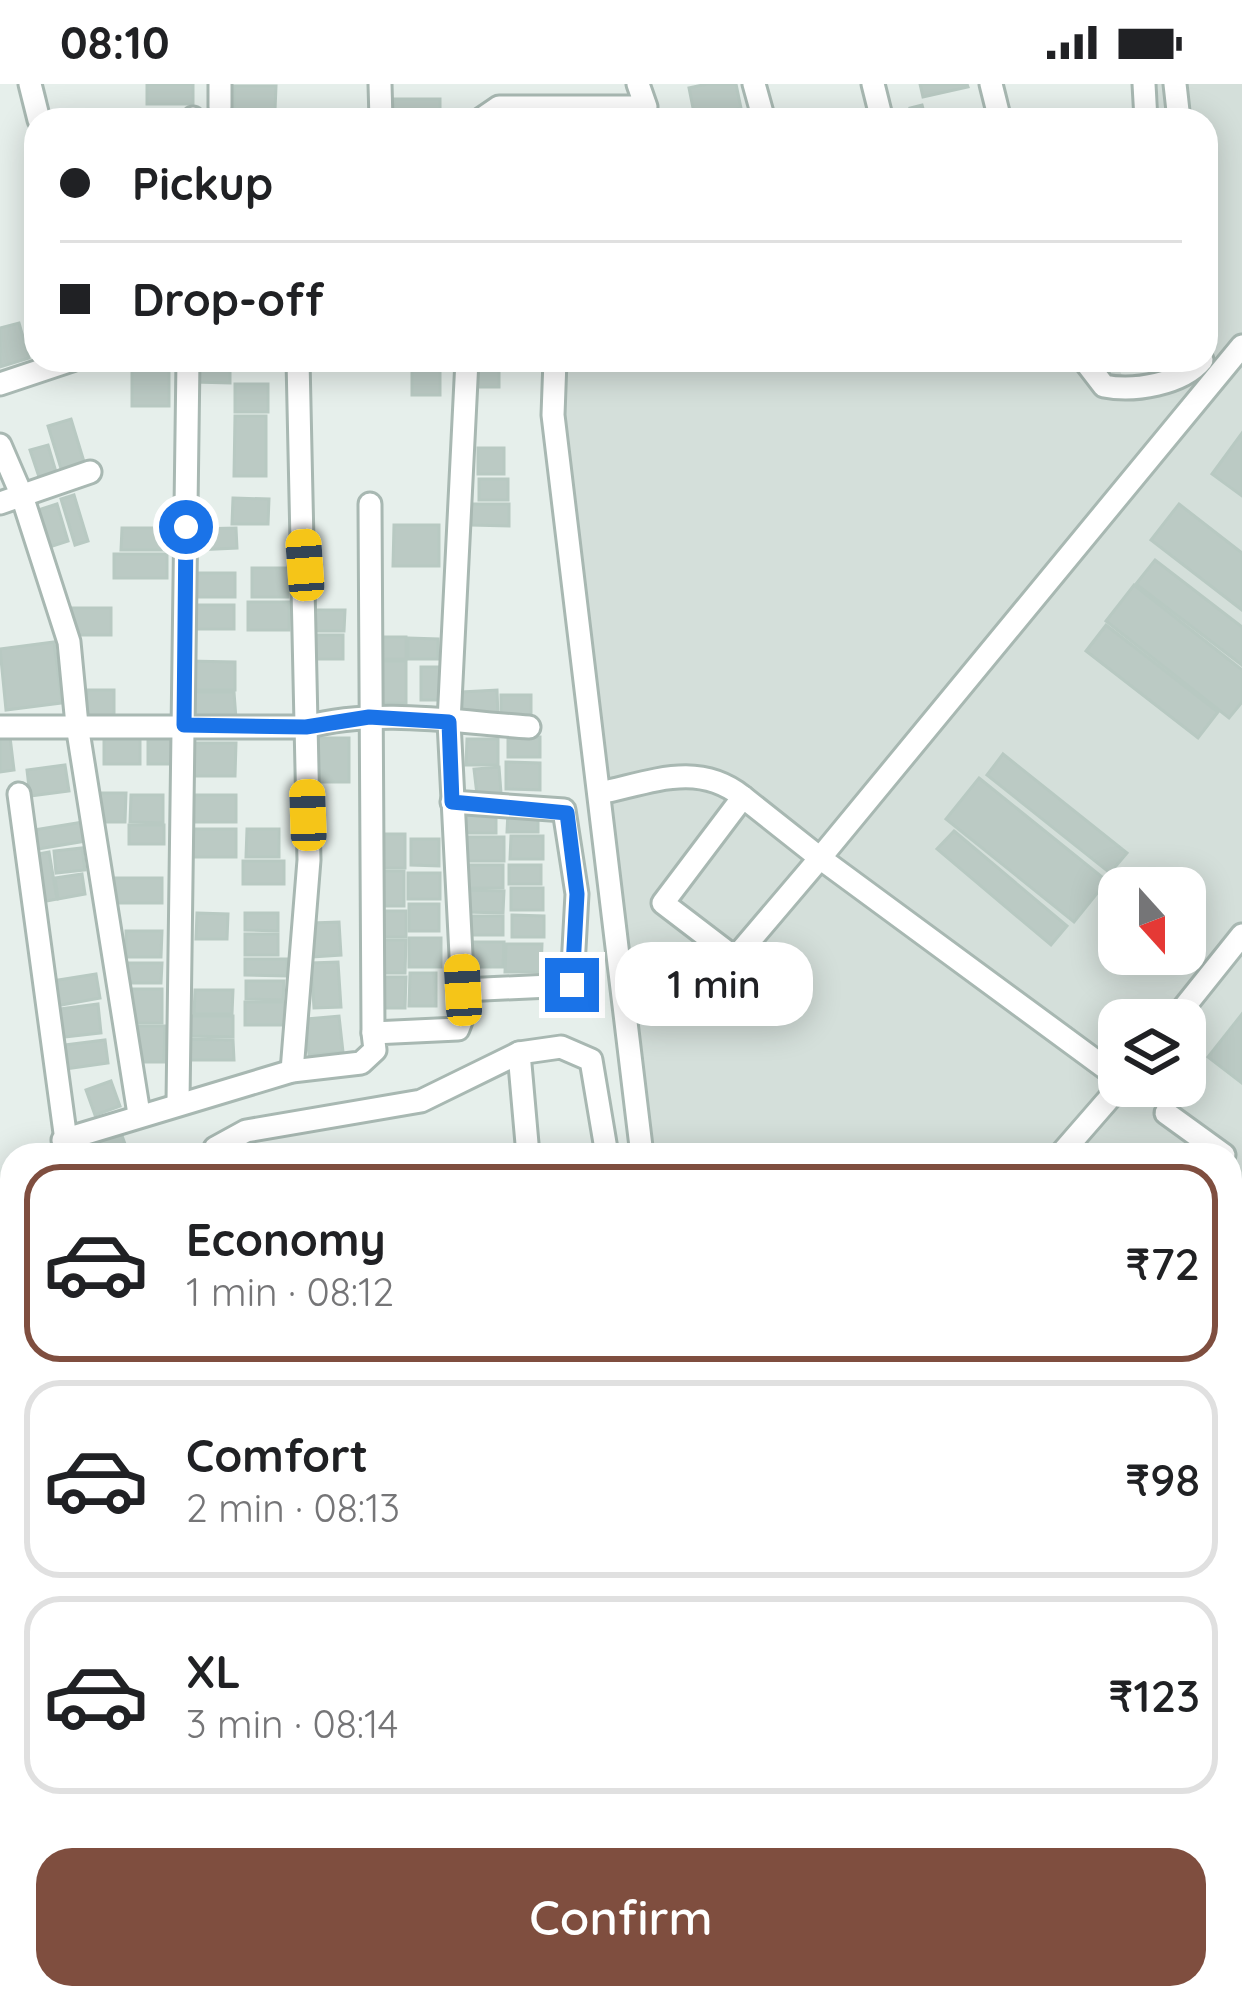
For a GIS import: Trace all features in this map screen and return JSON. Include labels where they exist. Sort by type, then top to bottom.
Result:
[{"type":"street","points":[[743,797],[663,903],[735,958],[1242,346]]},
{"type":"street","points":[[0,385],[37,372]]},
{"type":"street","points":[[178,1102],[188,372]]},
{"type":"street","points":[[292,1071],[309,860],[298,372]]},
{"type":"street","points":[[373,1033],[450,1034],[463,1021],[449,722],[466,372]]},
{"type":"street","points":[[555,372],[553,415],[641,1143]]},
{"type":"street","points":[[1093,372],[1104,386],[1129,391],[1190,372]]},
{"type":"street","points":[[0,445],[22,496],[69,642],[77,725],[139,1114]]},
{"type":"street","points":[[0,503],[91,472]]},
{"type":"street","points":[[75,1143],[139,1114],[292,1071],[369,1060],[375,1050],[370,504]]},
{"type":"street","points":[[0,727],[306,727],[369,717],[529,727]]},
{"type":"street","points":[[600,793],[686,776],[721,779],[1098,1066]]},
{"type":"street","points":[[19,794],[65,1143]]},
{"type":"street","points":[[452,802],[564,810],[577,894],[572,985],[463,990]]},
{"type":"street","points":[[1191,999],[1242,935]]},
{"type":"street","points":[[224,1143],[246,1131],[421,1101],[518,1053],[561,1047],[591,1060],[605,1143]]},
{"type":"street","points":[[518,1053],[527,1143]]},
{"type":"street","points":[[1070,1143],[1099,1107]]},
{"type":"street","points":[[1166,1113],[1208,1143]]},
{"type":"shaded area","points":[[1157,84],[1242,84],[1242,1143],[629,1143],[548,461],[545,372],[1120,372],[1124,380],[1157,372],[1218,372],[1218,108],[1159,108]]},
{"type":"building","points":[[147,84],[193,84],[193,104],[147,104]]},
{"type":"building","points":[[736,84],[741,108],[693,108],[689,88]]},
{"type":"building","points":[[920,84],[967,84],[968,87],[923,97]]},
{"type":"building","points":[[234,86],[276,86],[275,108],[234,108]]},
{"type":"building","points":[[394,99],[440,99],[440,108],[394,108]]},
{"type":"building","points":[[19,323],[24,360],[0,367],[0,328]]},
{"type":"building","points":[[132,372],[169,372],[169,406],[132,406]]},
{"type":"building","points":[[194,372],[230,372],[230,383],[194,382]]},
{"type":"building","points":[[412,372],[440,372],[440,395],[412,395]]},
{"type":"building","points":[[467,372],[499,372],[499,387],[467,387]]},
{"type":"building","points":[[235,384],[268,384],[268,412],[235,412]]},
{"type":"building","points":[[235,416],[266,416],[266,476],[234,476]]},
{"type":"building","points":[[71,419],[85,465],[62,472],[48,426]]},
{"type":"building","points":[[1242,433],[1242,496],[1212,474]]},
{"type":"building","points":[[48,445],[56,472],[39,477],[30,450]]},
{"type":"building","points":[[478,448],[504,448],[504,474],[478,474]]},
{"type":"building","points":[[479,479],[508,479],[508,500],[479,500]]},
{"type":"building","points":[[74,495],[88,541],[75,545],[61,499]]},
{"type":"building","points":[[233,498],[269,499],[268,524],[232,524]]},
{"type":"building","points":[[57,504],[68,541],[43,549],[32,512]]},
{"type":"building","points":[[471,504],[509,504],[509,526],[471,525]]},
{"type":"building","points":[[1179,504],[1242,553],[1242,610],[1151,540]]},
{"type":"building","points":[[394,525],[439,525],[439,566],[393,566]]},
{"type":"building","points":[[122,528],[164,528],[164,550],[121,550]]},
{"type":"building","points":[[236,528],[237,548],[196,550],[195,529]]},
{"type":"building","points":[[114,554],[167,554],[167,578],[114,578]]},
{"type":"building","points":[[1155,560],[1242,627],[1242,665],[1136,584]]},
{"type":"building","points":[[252,568],[288,568],[288,597],[252,597]]},
{"type":"building","points":[[194,573],[235,573],[235,597],[194,597]]},
{"type":"building","points":[[1134,585],[1242,670],[1242,702],[1229,718],[1106,621]]},
{"type":"building","points":[[248,602],[289,602],[289,630],[248,630]]},
{"type":"building","points":[[189,605],[234,605],[234,629],[189,629]]},
{"type":"building","points":[[71,608],[111,608],[111,635],[71,635]]},
{"type":"building","points":[[306,610],[345,610],[344,631],[306,631]]},
{"type":"building","points":[[1106,625],[1218,712],[1198,738],[1086,651]]},
{"type":"building","points":[[311,635],[343,635],[343,659],[311,659]]},
{"type":"building","points":[[375,637],[406,637],[406,659],[375,659]]},
{"type":"building","points":[[408,638],[438,639],[438,659],[408,659]]},
{"type":"building","points":[[54,642],[62,703],[6,710],[0,649]]},
{"type":"building","points":[[187,661],[235,662],[235,690],[187,690]]},
{"type":"building","points":[[379,661],[406,661],[406,703],[379,703]]},
{"type":"building","points":[[421,667],[440,667],[439,700],[421,700]]},
{"type":"building","points":[[87,690],[114,690],[114,715],[87,715]]},
{"type":"building","points":[[497,690],[498,716],[462,718],[462,692]]},
{"type":"building","points":[[188,692],[234,692],[236,719],[187,717]]},
{"type":"building","points":[[501,695],[531,695],[531,721],[501,721]]},
{"type":"building","points":[[148,735],[179,735],[178,764],[148,764]]},
{"type":"building","points":[[10,737],[14,770],[0,772],[0,738]]},
{"type":"building","points":[[540,737],[540,757],[508,757],[508,738]]},
{"type":"building","points":[[104,738],[140,738],[140,764],[104,764]]},
{"type":"building","points":[[317,738],[349,738],[349,782],[316,782]]},
{"type":"building","points":[[467,739],[498,739],[498,765],[466,765]]},
{"type":"building","points":[[194,743],[236,743],[235,776],[194,776]]},
{"type":"building","points":[[1003,754],[1127,853],[1115,867],[1102,867],[987,775]]},
{"type":"building","points":[[506,762],[540,763],[540,790],[506,789]]},
{"type":"building","points":[[65,765],[69,791],[30,796],[27,770]]},
{"type":"building","points":[[499,767],[501,793],[477,795],[474,769]]},
{"type":"building","points":[[979,778],[1098,874],[1098,892],[1074,922],[946,819]]},
{"type":"building","points":[[99,793],[126,793],[125,822],[98,822]]},
{"type":"building","points":[[131,795],[163,795],[163,823],[130,822]]},
{"type":"building","points":[[191,795],[236,795],[236,822],[191,822]]},
{"type":"building","points":[[465,809],[496,809],[496,833],[465,833]]},
{"type":"building","points":[[508,811],[538,812],[538,832],[507,832]]},
{"type":"building","points":[[83,822],[86,841],[32,850],[28,831]]},
{"type":"building","points":[[129,825],[164,825],[164,844],[129,844]]},
{"type":"building","points":[[189,829],[236,829],[236,857],[189,857]]},
{"type":"building","points":[[247,829],[279,829],[279,857],[246,857]]},
{"type":"building","points":[[954,831],[1067,926],[1051,945],[937,849]]},
{"type":"building","points":[[375,834],[405,834],[405,868],[375,868]]},
{"type":"building","points":[[511,836],[543,836],[543,859],[510,859]]},
{"type":"building","points":[[463,837],[504,837],[504,861],[463,861]]},
{"type":"building","points":[[411,839],[439,839],[439,866],[411,865]]},
{"type":"building","points":[[82,848],[85,870],[56,873],[54,851]]},
{"type":"building","points":[[49,852],[57,899],[36,903],[28,856]]},
{"type":"building","points":[[243,861],[284,861],[284,884],[243,884]]},
{"type":"building","points":[[466,865],[503,865],[503,888],[466,888]]},
{"type":"building","points":[[509,865],[541,865],[541,884],[509,884]]},
{"type":"building","points":[[375,871],[404,871],[404,906],[374,906]]},
{"type":"building","points":[[408,873],[440,873],[440,899],[408,899]]},
{"type":"building","points":[[82,874],[85,894],[58,899],[55,878]]},
{"type":"building","points":[[111,878],[162,878],[162,903],[111,903]]},
{"type":"building","points":[[511,888],[543,888],[543,910],[511,910]]},
{"type":"building","points":[[465,890],[504,891],[503,913],[465,912]]},
{"type":"building","points":[[409,904],[439,904],[439,931],[409,931]]},
{"type":"building","points":[[378,911],[406,911],[406,937],[378,937]]},
{"type":"building","points":[[197,913],[228,914],[227,939],[196,939]]},
{"type":"building","points":[[245,913],[278,913],[278,931],[245,930]]},
{"type":"building","points":[[512,915],[544,916],[544,937],[512,937]]},
{"type":"building","points":[[466,916],[503,916],[503,935],[466,935]]},
{"type":"building","points":[[339,922],[341,955],[313,957],[312,923]]},
{"type":"building","points":[[126,931],[162,931],[161,957],[126,957]]},
{"type":"building","points":[[245,934],[278,934],[278,955],[245,955]]},
{"type":"building","points":[[409,938],[441,938],[441,967],[409,967]]},
{"type":"building","points":[[377,940],[406,940],[405,973],[377,973]]},
{"type":"building","points":[[467,942],[504,942],[503,967],[467,967]]},
{"type":"building","points":[[506,944],[542,944],[541,972],[505,972]]},
{"type":"building","points":[[245,959],[287,959],[287,976],[245,975]]},
{"type":"building","points":[[338,962],[341,1007],[314,1008],[311,963]]},
{"type":"building","points":[[124,963],[162,963],[161,983],[124,983]]},
{"type":"building","points":[[410,973],[436,973],[436,1006],[409,1006]]},
{"type":"building","points":[[96,974],[100,998],[56,1006],[52,981]]},
{"type":"building","points":[[375,977],[406,977],[405,1008],[375,1008]]},
{"type":"building","points":[[246,981],[284,981],[283,1000],[246,999]]},
{"type":"building","points":[[132,989],[162,989],[162,1023],[132,1023]]},
{"type":"building","points":[[195,990],[233,990],[232,1014],[194,1014]]},
{"type":"building","points":[[245,1002],[285,1002],[284,1025],[245,1025]]},
{"type":"building","points":[[98,1004],[101,1033],[55,1038],[52,1010]]},
{"type":"building","points":[[1242,1014],[1242,1083],[1208,1057]]},
{"type":"building","points":[[186,1016],[233,1016],[233,1037],[185,1036]]},
{"type":"building","points":[[339,1016],[343,1052],[309,1055],[305,1019]]},
{"type":"building","points":[[138,1026],[165,1026],[164,1062],[137,1062]]},
{"type":"building","points":[[185,1039],[233,1040],[234,1060],[184,1060]]},
{"type":"building","points":[[105,1040],[108,1063],[58,1070],[56,1046]]},
{"type":"building","points":[[111,1081],[120,1106],[95,1115],[86,1090]]},
{"type":"building","points":[[121,1133],[125,1143],[99,1143]]},
{"type":"route","points":[[186,527],[184,725],[306,727],[339,718],[369,717],[449,722],[452,802],[567,813],[577,894],[572,985]]}]
